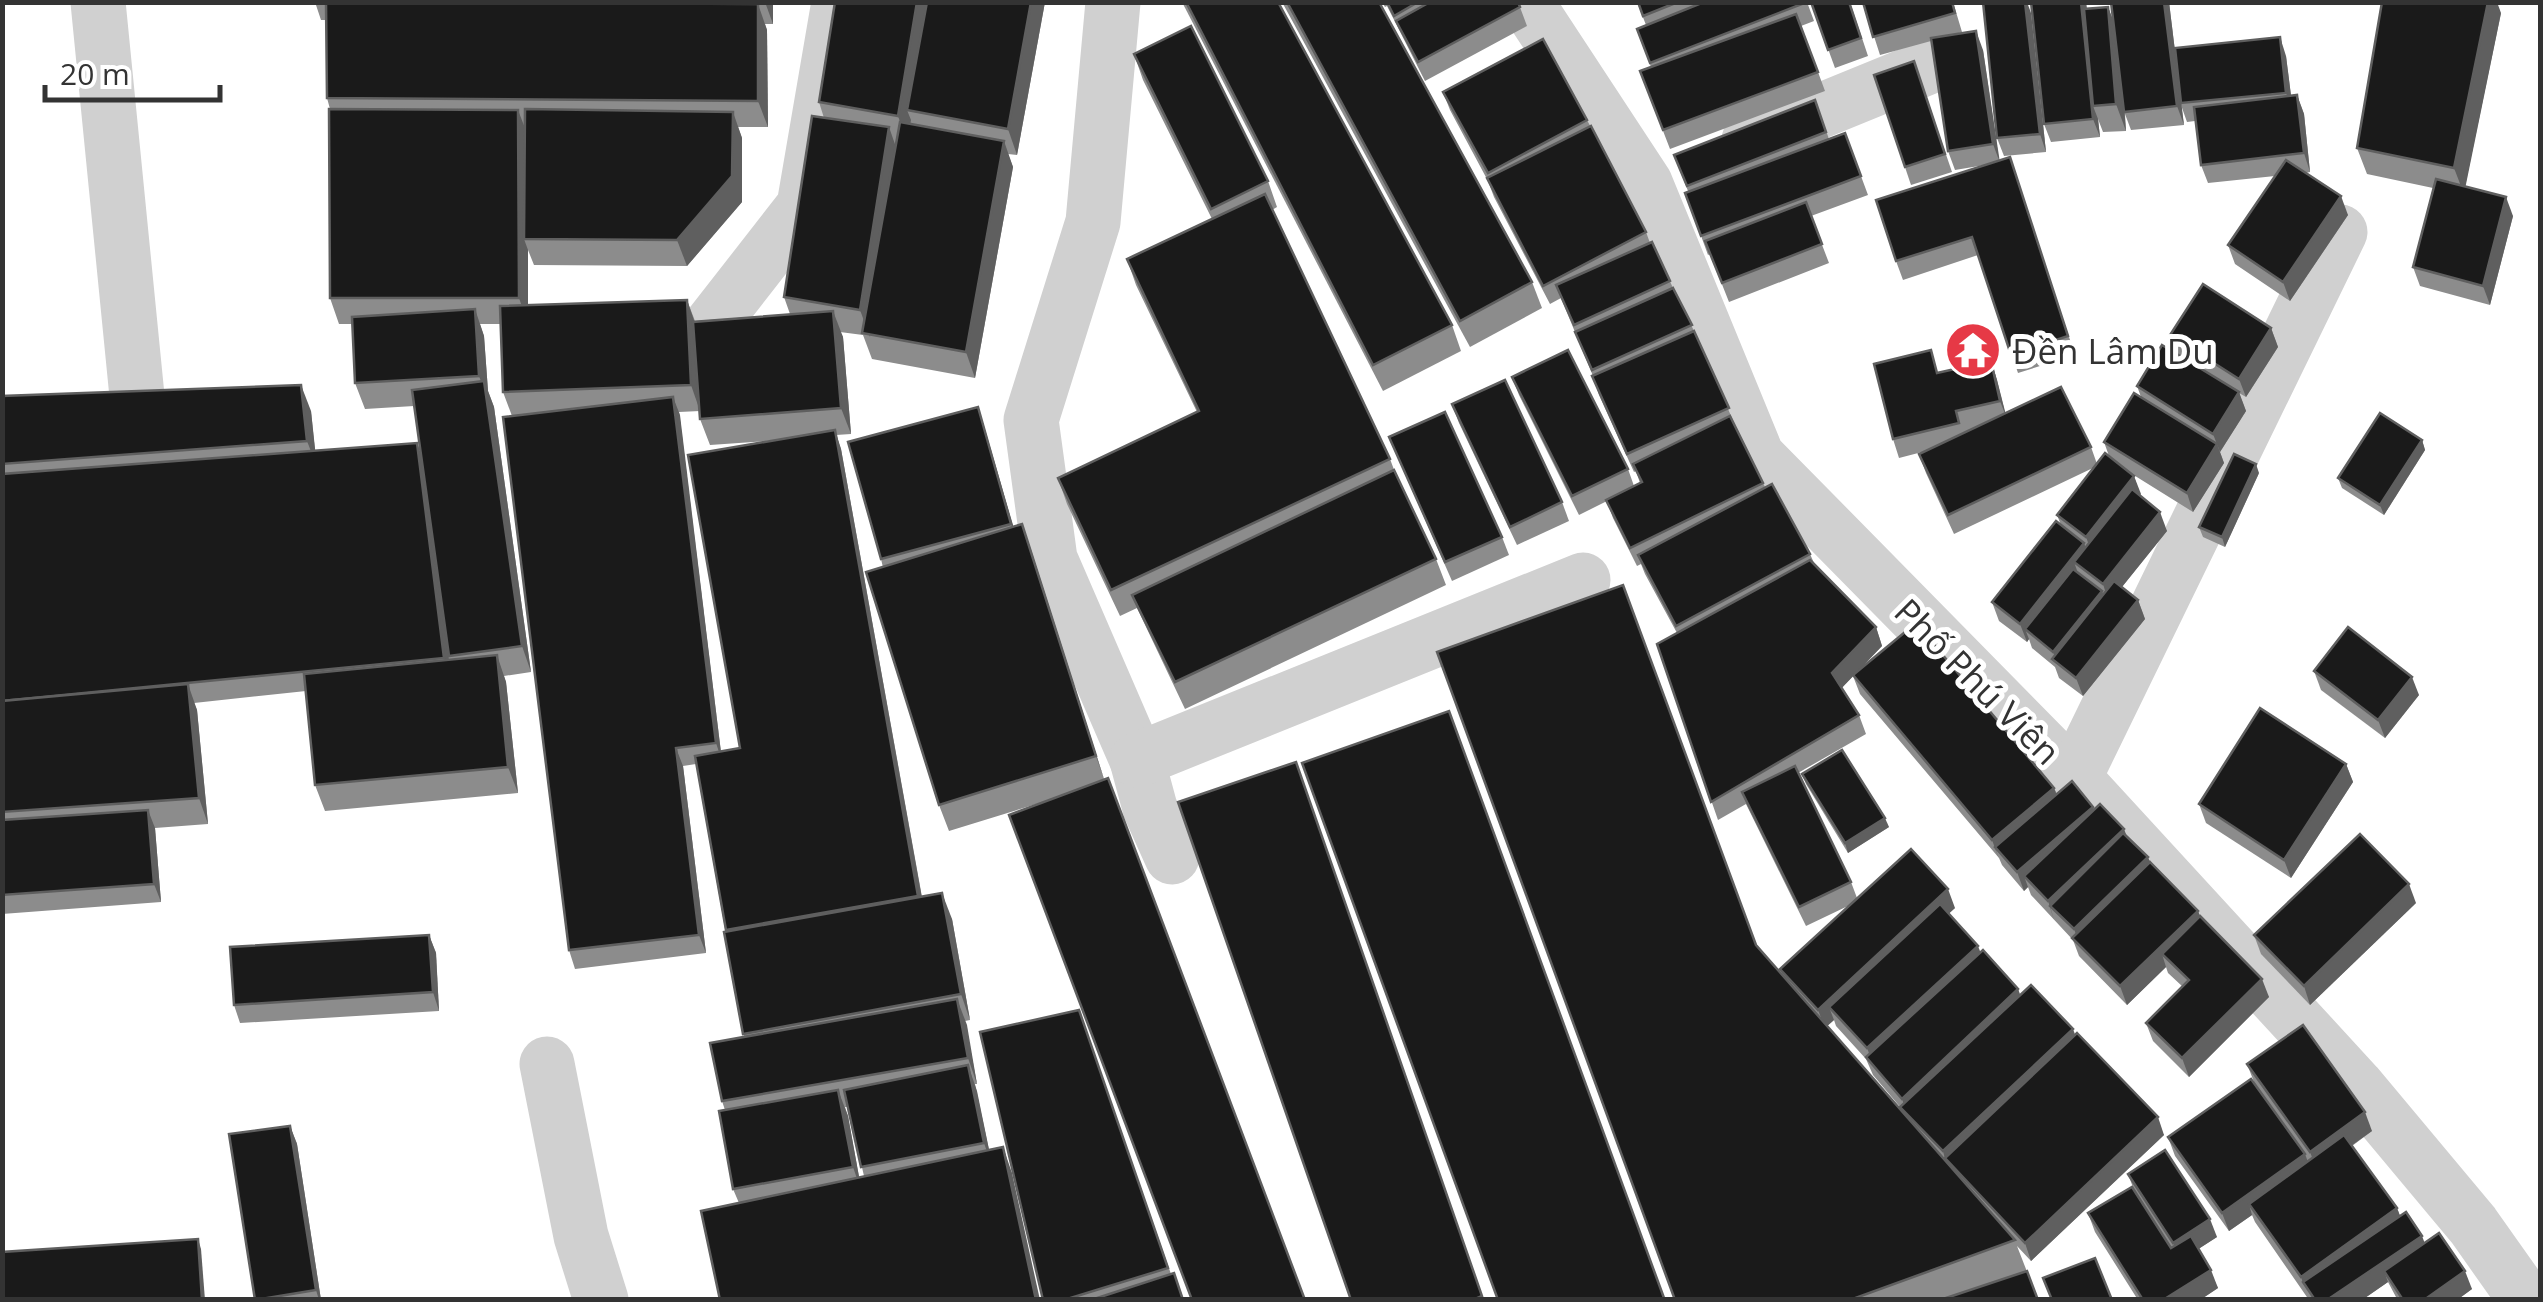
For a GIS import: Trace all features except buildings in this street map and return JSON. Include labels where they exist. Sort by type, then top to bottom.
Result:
[{"type":"street","points":[[98,2],[136,396]]},
{"type":"street","points":[[708,328],[804,206],[839,2]]},
{"type":"street","points":[[1113,2],[1093,222],[1031,420],[1050,559],[1137,760],[1150,808],[1172,857]]},
{"type":"street","name":"Phố Phú Viên","points":[[1526,2],[1675,171],[1757,456],[2074,778],[2356,1085],[2473,1224],[2526,1300]]},
{"type":"street","points":[[1675,171],[1932,65]]},
{"type":"street","points":[[2074,778],[2340,232]]},
{"type":"street","points":[[1137,760],[1582,580]]},
{"type":"street","points":[[547,1064],[581,1236],[600,1300]]},
{"type":"place","name":"Đền Lâm Du","points":[[1973,350]]}]
